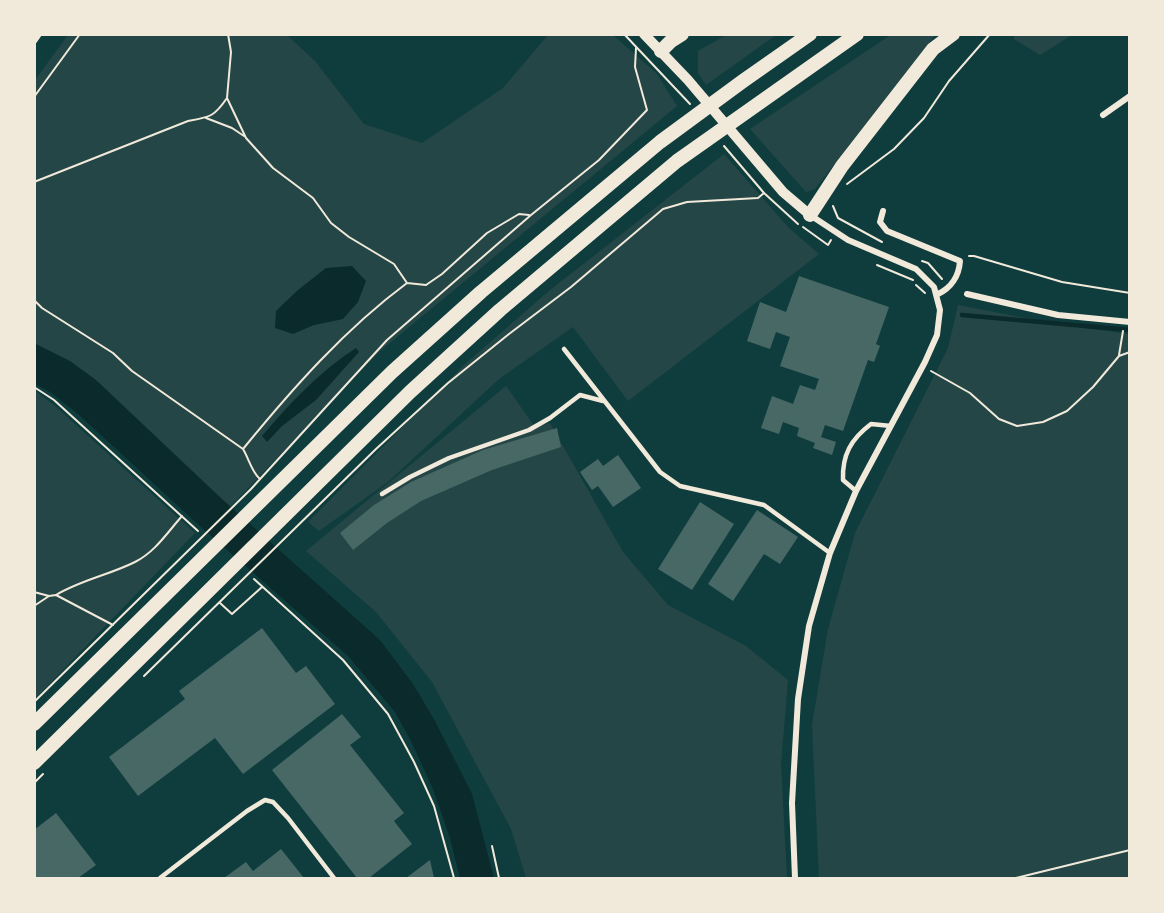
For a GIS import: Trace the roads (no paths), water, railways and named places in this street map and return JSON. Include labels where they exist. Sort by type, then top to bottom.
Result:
[{"type":"highway","points":[[660,51],[682,34]]},
{"type":"highway","points":[[34,724],[392,372],[481,292],[660,142],[810,34]]},
{"type":"highway","points":[[34,763],[410,392],[492,318],[677,161],[857,34]]},
{"type":"highway","points":[[810,215],[842,166],[933,49],[953,34]]},
{"type":"street","points":[[34,41],[39,34]]},
{"type":"street","points":[[644,34],[783,192],[810,215],[848,240],[916,269],[930,280],[940,309],[937,335],[920,372],[856,491],[830,553],[809,626],[798,699],[792,802],[795,879]]},
{"type":"street","points":[[1104,115],[1130,96]]},
{"type":"street","points":[[883,211],[880,222],[886,231],[960,261],[951,286],[935,296]]},
{"type":"street","points":[[967,294],[1058,315],[1130,322]]},
{"type":"lane","points":[[564,350],[660,472],[668,479],[680,486],[764,505],[830,553]]},
{"type":"lane","points":[[382,494],[449,458],[529,430],[550,418],[580,395],[603,401]]},
{"type":"lane","points":[[856,491],[843,480],[842,462],[857,434],[871,424],[891,426]]},
{"type":"lane","points":[[160,879],[247,811],[265,800],[273,802],[288,818],[334,879]]},
{"type":"waterway","points":[[962,315],[1130,330]]}]
